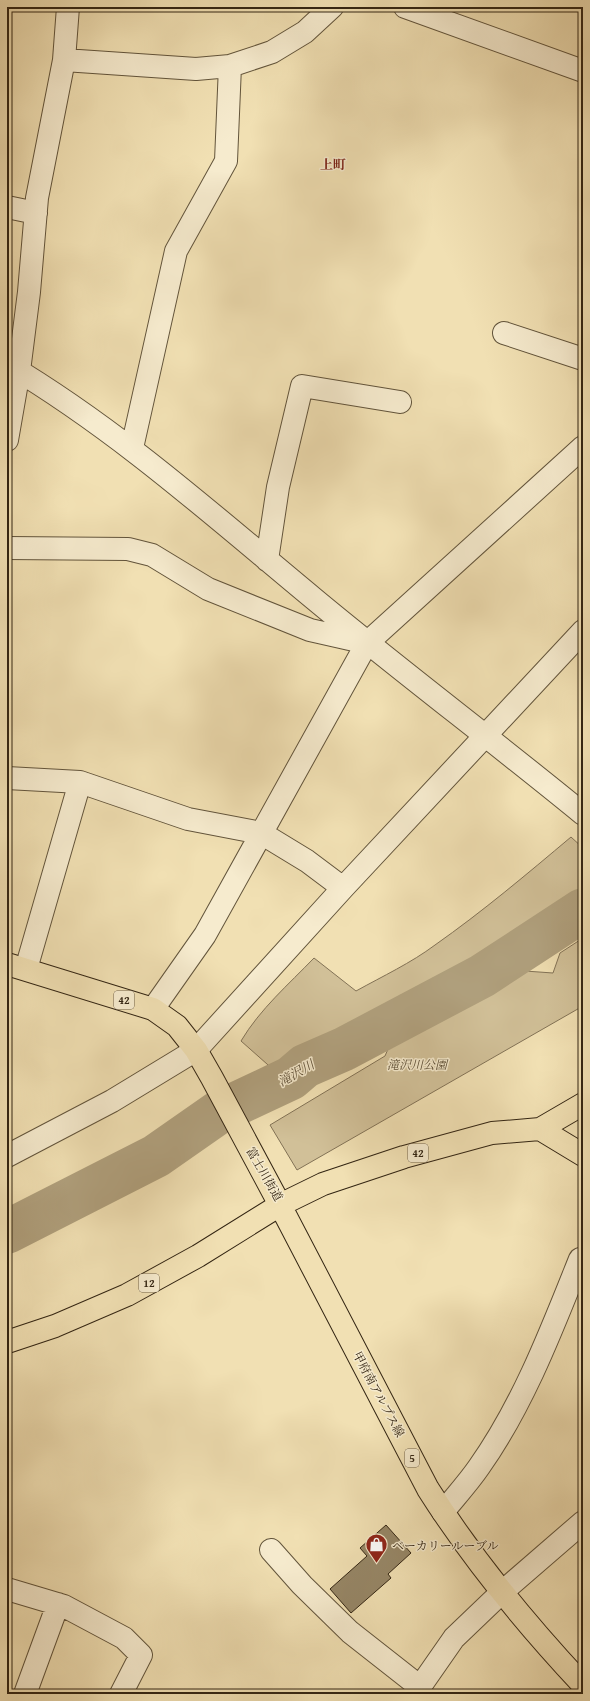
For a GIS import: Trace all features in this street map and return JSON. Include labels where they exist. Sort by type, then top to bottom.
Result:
[{"type":"main road","name":"富士川街道","points":[[17,966],[153,1009],[178,1026],[196,1050],[212,1078],[280,1205],[323,1184],[404,1157],[492,1133],[540,1129]]},
{"type":"main road","points":[[583,1104],[540,1129],[583,1155]]},
{"type":"main road","name":"12","points":[[7,1342],[55,1326],[127,1295],[198,1256],[280,1205]]},
{"type":"main road","name":"甲府南アルプス線","points":[[280,1205],[428,1489],[501,1593],[583,1685]]},
{"type":"street","points":[[7,440],[13,368],[29,292],[37,198],[64,60],[68,7]]},
{"type":"street","points":[[64,60],[196,69],[230,66],[272,52],[305,32],[332,7]]},
{"type":"street","points":[[405,7],[583,71]]},
{"type":"street","points":[[132,448],[176,251],[226,161],[230,66]]},
{"type":"street","points":[[7,207],[36,213]]},
{"type":"street","points":[[504,332],[583,359]]},
{"type":"street","points":[[13,368],[132,448],[367,643],[486,735],[583,814]]},
{"type":"street","points":[[267,560],[278,487],[302,386],[400,402]]},
{"type":"street","points":[[153,1009],[205,935],[367,643],[583,447]]},
{"type":"street","points":[[7,548],[128,549],[152,555],[208,589],[310,630],[367,643]]},
{"type":"street","points":[[7,1156],[112,1101],[196,1050],[583,631]]},
{"type":"street","points":[[7,778],[80,782],[188,819],[261,833],[307,861],[344,888]]},
{"type":"street","points":[[17,966],[80,782]]},
{"type":"street","points":[[443,1512],[480,1467],[509,1418],[543,1351],[580,1259]]},
{"type":"street","points":[[271,1550],[302,1585],[350,1632],[418,1690],[454,1638],[501,1593],[583,1522]]},
{"type":"street","points":[[7,1589],[58,1604],[124,1638],[141,1655],[121,1694]]},
{"type":"street","points":[[25,1694],[58,1604]]},
{"type":"green space","points":[[571,837],[583,848],[583,897],[462,977],[443,984],[398,1011],[375,1020],[309,1053],[276,1072],[241,1041],[257,1018],[314,958],[356,991],[407,964],[426,952],[487,906]]},
{"type":"green space","name":"滝沢川公園","points":[[583,938],[583,1006],[297,1170],[270,1125],[385,1056],[395,1038],[408,1032],[423,1030],[429,1023],[525,971],[553,973],[560,953]]},
{"type":"building","name":"ベーカリールーブル","points":[[386,1525],[411,1553],[388,1574],[391,1578],[351,1613],[330,1589],[367,1556],[360,1548]]},
{"type":"waterway","name":"滝沢川","points":[[7,1232],[156,1156],[219,1112],[291,1078],[305,1066],[344,1049],[482,976],[583,910]]},
{"type":"place","name":"ベーカリールーブル","points":[[377,1564]]},
{"type":"district","name":"上町","points":[[333,164]]}]
